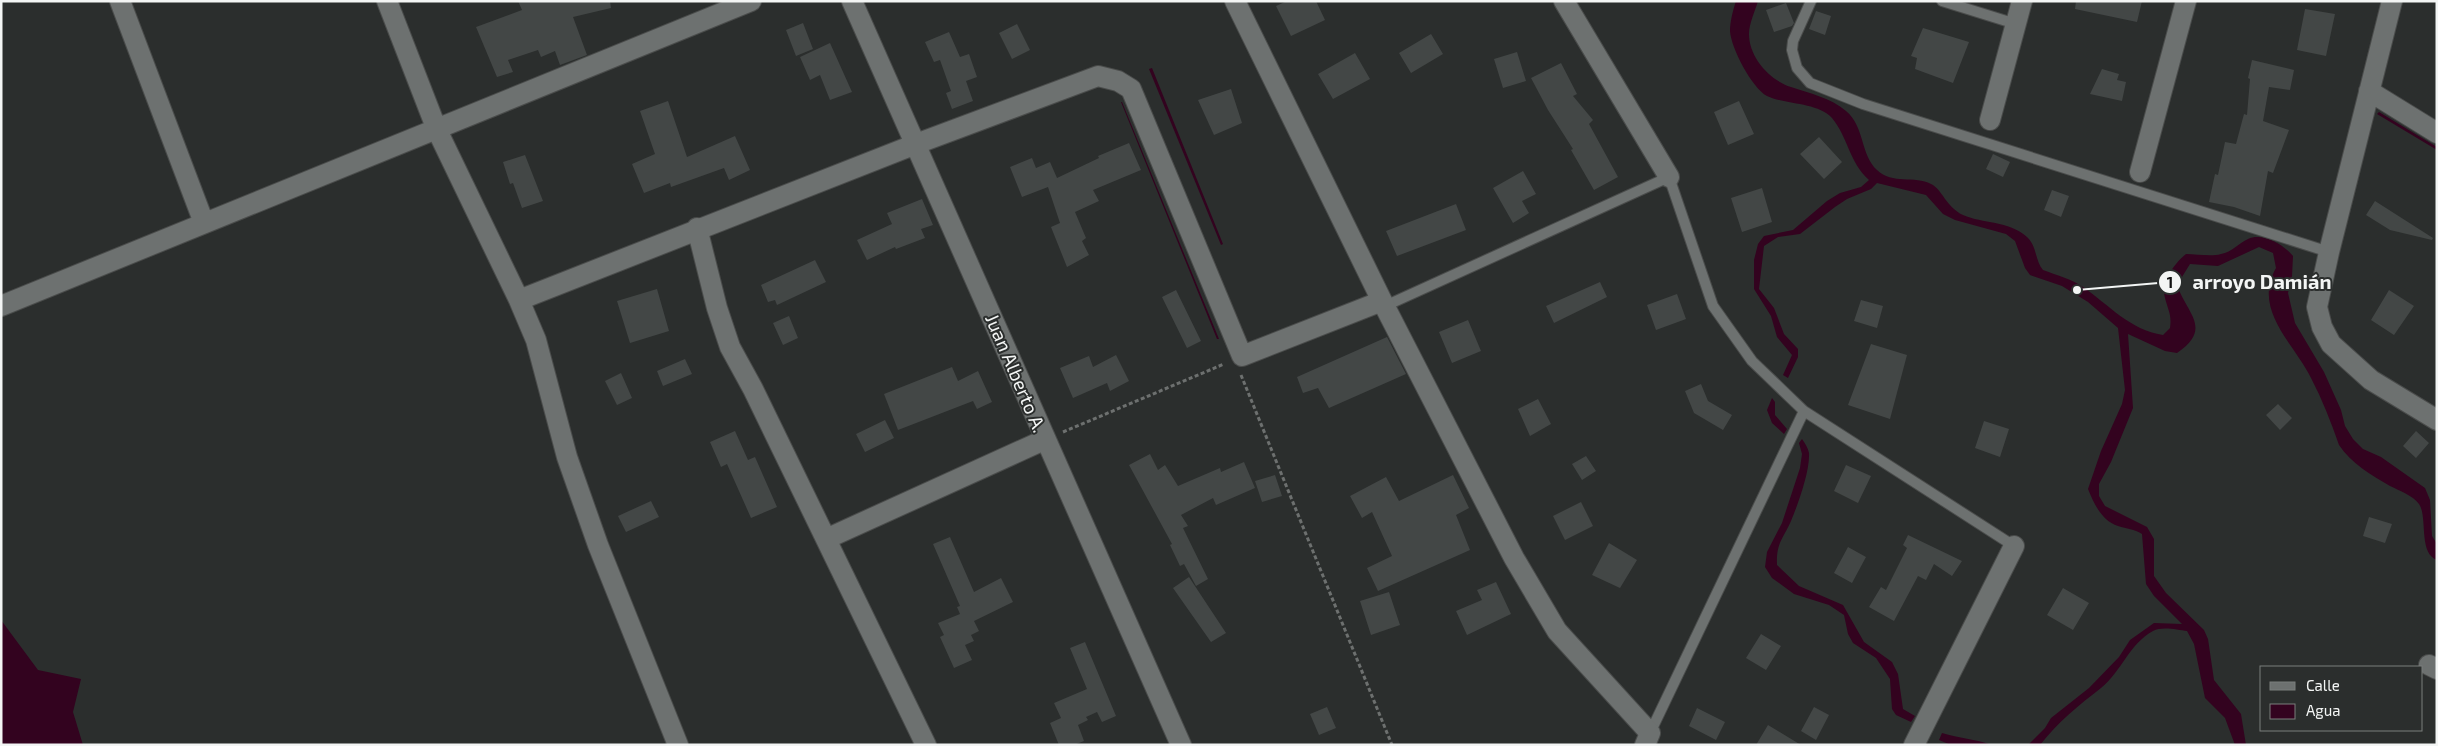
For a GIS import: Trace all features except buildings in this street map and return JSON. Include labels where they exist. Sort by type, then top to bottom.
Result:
[{"type":"street","points":[[120,1],[204,223]]},
{"type":"street","points":[[387,1],[437,130],[519,300],[536,340],[567,457],[598,545],[678,745]]},
{"type":"street","points":[[1,306],[751,1]]},
{"type":"street","name":"Juan Alberto A.","points":[[852,1],[1044,440],[1181,745]]},
{"type":"street","points":[[1235,1],[1383,303],[1514,558],[1557,631],[1648,739]]},
{"type":"street","points":[[1564,1],[1669,177]]},
{"type":"street","points":[[1990,120],[2022,1]]},
{"type":"street","points":[[2140,172],[2186,1]]},
{"type":"street","points":[[2392,1],[2317,307],[2322,327],[2331,344],[2371,380],[2437,420]]},
{"type":"street","points":[[519,300],[697,228],[1098,76],[1126,85],[1131,89],[1238,358],[1383,303]]},
{"type":"street","points":[[2369,91],[2437,132]]},
{"type":"street","points":[[697,228],[710,286],[730,347],[926,745]]},
{"type":"street","points":[[826,539],[1044,440]]},
{"type":"street","points":[[1914,745],[2014,546]]},
{"type":"lane","points":[[1811,1],[1793,41],[1792,50],[1797,68],[1810,84],[1863,104],[2329,252]]},
{"type":"lane","points":[[1942,1],[2016,24]]},
{"type":"lane","points":[[1383,303],[1669,177],[1713,306],[1752,361],[1804,411],[2014,546]]},
{"type":"lane","points":[[1648,739],[1804,411]]},
{"type":"path","points":[[1044,440],[1238,358],[1392,745]]},
{"type":"water","points":[[1736,1],[1758,1],[1749,30],[1750,43],[1756,59],[1768,73],[1783,84],[1827,99],[1846,111],[1852,117],[1860,132],[1872,164],[1883,175],[1896,179],[1925,181],[1935,186],[1957,212],[1971,218],[2004,225],[2020,232],[2030,241],[2043,270],[2079,284],[2120,316],[2140,328],[2163,335],[2170,328],[2170,316],[2164,292],[2165,286],[2173,268],[2186,254],[2217,255],[2229,251],[2248,239],[2260,237],[2279,244],[2293,256],[2292,276],[2288,293],[2295,323],[2324,372],[2341,410],[2345,426],[2353,439],[2363,449],[2381,457],[2425,488],[2430,500],[2432,536],[2437,544],[2437,560],[2427,550],[2422,510],[2419,504],[2362,468],[2339,445],[2315,386],[2304,365],[2278,326],[2272,312],[2269,298],[2270,283],[2276,268],[2273,253],[2259,247],[2218,266],[2190,264],[2177,285],[2194,320],[2194,336],[2188,344],[2177,353],[2165,351],[2128,334],[2133,408],[2111,462],[2099,484],[2099,496],[2105,506],[2147,527],[2154,539],[2154,576],[2166,593],[2204,630],[2208,639],[2214,680],[2241,714],[2246,745],[2235,745],[2225,718],[2205,698],[2194,644],[2187,631],[2165,629],[2153,631],[2145,636],[2132,650],[2115,674],[2061,721],[2040,745],[2028,745],[2045,728],[2051,718],[2089,688],[2119,657],[2130,640],[2154,623],[2182,624],[2154,596],[2146,584],[2142,534],[2112,524],[2107,520],[2096,506],[2088,489],[2101,451],[2122,404],[2125,390],[2118,328],[2088,302],[2062,286],[2030,275],[2025,268],[2015,241],[2006,234],[1955,220],[1943,214],[1926,195],[1877,183],[1871,189],[1847,199],[1800,234],[1778,237],[1764,246],[1759,289],[1774,308],[1784,334],[1798,349],[1798,357],[1788,378],[1783,375],[1792,355],[1777,337],[1771,316],[1754,289],[1754,260],[1758,244],[1764,236],[1793,230],[1827,201],[1840,193],[1861,187],[1869,180],[1857,165],[1837,125],[1826,113],[1810,106],[1767,96],[1755,85],[1743,67],[1731,38],[1730,31]]},
{"type":"water","points":[[1152,68],[1223,244],[1221,245],[1149,69]]},
{"type":"water","points":[[1122,102],[1219,339],[1217,339]]},
{"type":"water","points":[[2379,112],[2437,147],[2437,150],[2377,114]]},
{"type":"water","points":[[1772,398],[1775,402],[1775,415],[1787,429],[1784,434],[1772,423],[1767,410]]},
{"type":"water","points":[[1802,439],[1809,453],[1808,469],[1797,506],[1779,546],[1777,565],[1799,586],[1843,605],[1864,642],[1892,662],[1898,674],[1903,709],[1915,716],[1911,722],[1896,715],[1892,709],[1890,679],[1876,658],[1853,643],[1848,634],[1844,615],[1829,605],[1794,594],[1772,578],[1765,567],[1767,552],[1782,523],[1800,468],[1802,454],[1799,443]]},
{"type":"water","points":[[1,620],[38,670],[81,679],[73,712],[83,745],[1,745]]},
{"type":"water","points":[[1942,733],[1992,745],[1951,745],[1939,740]]},
{"type":"place","name":"arroyo Damián","points":[[2077,290]]}]
